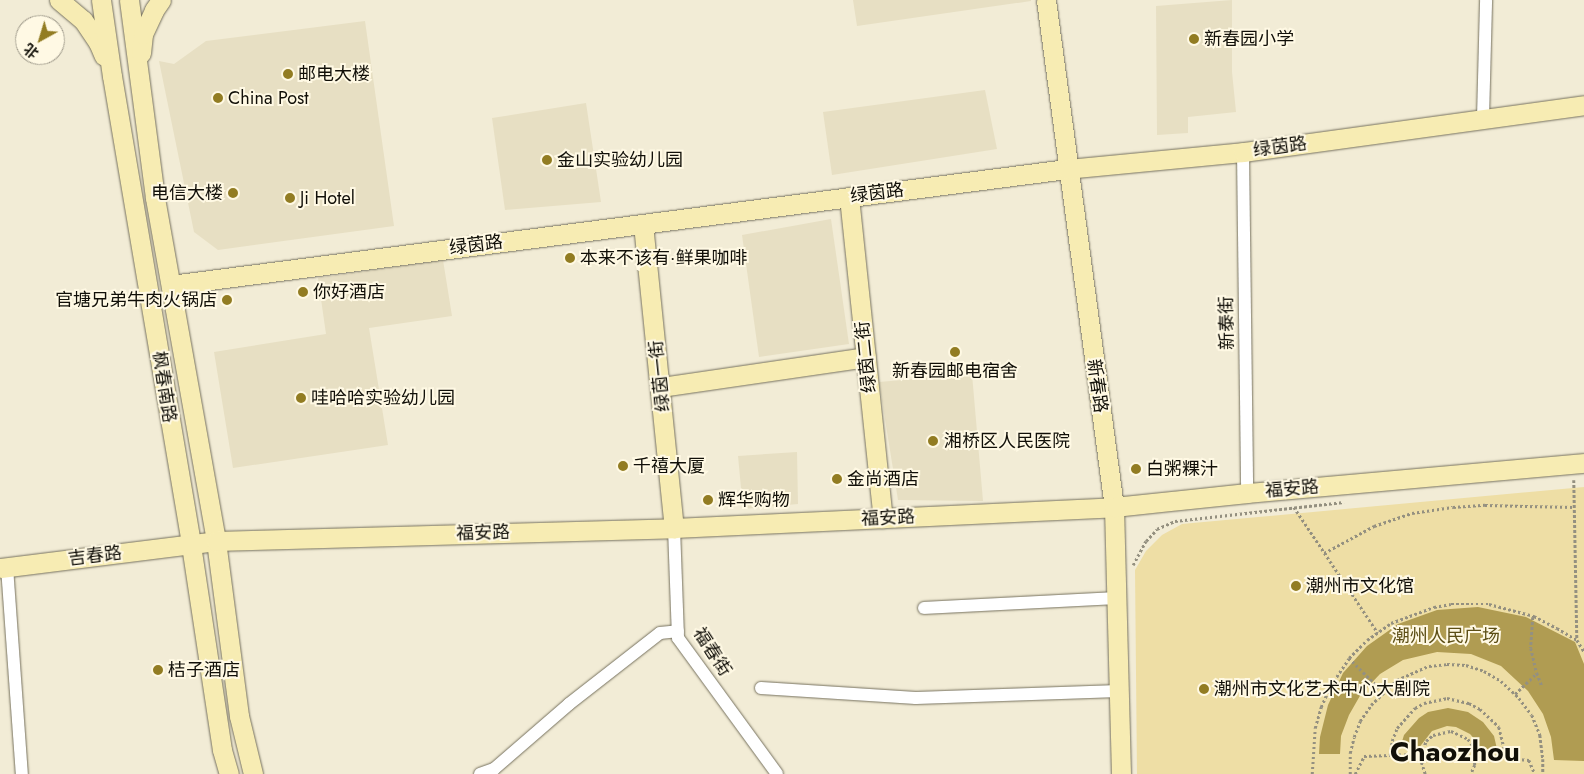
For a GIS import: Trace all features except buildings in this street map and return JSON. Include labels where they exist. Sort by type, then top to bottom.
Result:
[{"type":"street","points":[[59,0],[83,20],[98,42],[112,76]]},
{"type":"street","name":"枫春南路","points":[[101,0],[222,750],[229,774]]},
{"type":"street","name":"枫春南路","points":[[129,0],[156,198],[216,541],[239,716],[253,774]]},
{"type":"street","points":[[138,74],[143,34],[154,10],[162,0]]},
{"type":"street","name":"新春路","points":[[1046,0],[1114,507],[1121,774]]},
{"type":"street","points":[[1483,118],[1486,0]]},
{"type":"street","name":"绿茵路","points":[[171,285],[1068,169],[1243,152],[1584,105]]},
{"type":"street","name":"新泰街","points":[[1243,152],[1247,493]]},
{"type":"street","name":"绿茵二街","points":[[849,197],[883,518]]},
{"type":"street","name":"绿茵一街","points":[[643,224],[674,528]]},
{"type":"street","points":[[661,387],[866,357]]},
{"type":"street","name":"福安路","points":[[190,545],[216,541],[674,528],[1114,507],[1247,493],[1581,471]]},
{"type":"street","name":"福春街","points":[[674,528],[678,638],[777,774]]},
{"type":"street","name":"吉春路","points":[[3,567],[190,545]]},
{"type":"street","points":[[3,567],[22,774]]},
{"type":"street","points":[[924,608],[1116,598]]},
{"type":"street","points":[[480,774],[494,769],[569,704],[660,633],[678,630]]},
{"type":"street","points":[[761,688],[916,698],[1119,691]]},
{"type":"path","points":[[1577,640],[1574,480],[1581,471]]},
{"type":"path","points":[[1565,481],[1574,480]]},
{"type":"path","points":[[1131,570],[1135,557],[1146,541],[1158,529],[1175,521],[1352,501]]},
{"type":"path","points":[[1324,553],[1374,526],[1412,513],[1485,505],[1574,507]]},
{"type":"path","points":[[1294,507],[1378,632]]},
{"type":"path","points":[[1312,774],[1315,728],[1321,707],[1331,685],[1349,658],[1391,623],[1450,604],[1489,604],[1533,618],[1577,640],[1584,651]]},
{"type":"path","points":[[1533,618],[1532,648],[1537,674],[1542,686]]},
{"type":"path","points":[[1349,658],[1383,692]]},
{"type":"path","points":[[1350,774],[1350,753],[1360,721],[1383,692],[1397,680],[1414,672],[1429,666],[1447,664],[1466,665],[1484,671],[1501,681],[1516,694],[1532,715],[1540,735],[1543,759],[1542,774]]},
{"type":"path","points":[[1516,694],[1537,674]]},
{"type":"path","points":[[1390,755],[1392,740],[1397,728],[1405,717],[1424,702],[1447,698],[1469,703],[1490,717],[1499,727],[1504,739],[1507,758]]},
{"type":"path","points":[[1425,774],[1422,769],[1421,755],[1426,741],[1433,735],[1451,731],[1468,739],[1476,756],[1471,774]]},
{"type":"path","points":[[1355,774],[1364,756],[1421,755]]},
{"type":"path","points":[[1476,756],[1529,760],[1535,774]]},
{"type":"shaded area","points":[[853,0],[1031,0],[1031,1],[857,26]]},
{"type":"shaded area","name":"新春园小学","points":[[1232,0],[1232,72],[1236,112],[1188,117],[1188,133],[1157,135],[1156,6]]},
{"type":"shaded area","points":[[365,21],[394,226],[218,250],[194,232],[159,61],[174,64],[206,41]]},
{"type":"shaded area","points":[[985,90],[997,149],[832,175],[823,112]]},
{"type":"shaded area","name":"金山实验幼儿园","points":[[586,103],[601,202],[505,210],[492,118]]},
{"type":"shaded area","points":[[831,219],[849,344],[759,357],[742,235]]},
{"type":"shaded area","name":"哇哈哈实验幼儿园","points":[[443,260],[452,316],[369,328],[388,445],[233,468],[214,352],[326,334],[318,278]]},
{"type":"shaded area","name":"湘桥区人民医院","points":[[972,374],[983,501],[898,500],[879,382]]},
{"type":"shaded area","points":[[797,452],[798,504],[743,509],[738,456]]},
{"type":"shaded area","points":[[1478,607],[1526,617],[1575,642],[1584,664],[1584,761],[1554,760],[1551,737],[1543,714],[1528,691],[1501,666],[1471,654],[1437,652],[1403,660],[1380,674],[1361,694],[1349,715],[1341,736],[1340,754],[1319,754],[1320,737],[1328,705],[1343,673],[1367,646],[1398,624],[1437,610]]},
{"type":"shaded area","points":[[1448,708],[1468,712],[1483,722],[1494,736],[1497,749],[1479,749],[1477,742],[1470,734],[1456,727],[1447,726],[1432,731],[1418,749],[1400,748],[1404,735],[1419,718],[1428,712]]},
{"type":"green space","name":"潮州人民广场","points":[[1584,487],[1584,774],[1137,774],[1135,570],[1146,551],[1162,535],[1182,524]]},
{"type":"place","name":"新春园小学","points":[[1194,39]]},
{"type":"place","name":"邮电大楼","points":[[288,74]]},
{"type":"place","name":"China Post","points":[[218,98]]},
{"type":"place","name":"金山实验幼儿园","points":[[547,160]]},
{"type":"place","name":"电信大楼","points":[[233,193]]},
{"type":"place","name":"Ji Hotel","points":[[290,198]]},
{"type":"place","name":"本来不该有·鲜果咖啡","points":[[570,258]]},
{"type":"place","name":"你好酒店","points":[[303,292]]},
{"type":"place","name":"官塘兄弟牛肉火锅店","points":[[227,300]]},
{"type":"place","name":"新春园邮电宿舍","points":[[955,352]]},
{"type":"place","name":"哇哈哈实验幼儿园","points":[[301,398]]},
{"type":"place","name":"湘桥区人民医院","points":[[933,441]]},
{"type":"place","name":"千禧大厦","points":[[623,466]]},
{"type":"place","name":"白粥粿汁","points":[[1136,469]]},
{"type":"place","name":"金尚酒店","points":[[837,479]]},
{"type":"place","name":"辉华购物","points":[[708,500]]},
{"type":"place","name":"潮州市文化馆","points":[[1296,586]]},
{"type":"place","name":"桔子酒店","points":[[158,670]]},
{"type":"place","name":"潮州市文化艺术中心大剧院","points":[[1204,689]]},
{"type":"district","name":"Chaozhou","points":[[1455,752]]}]
